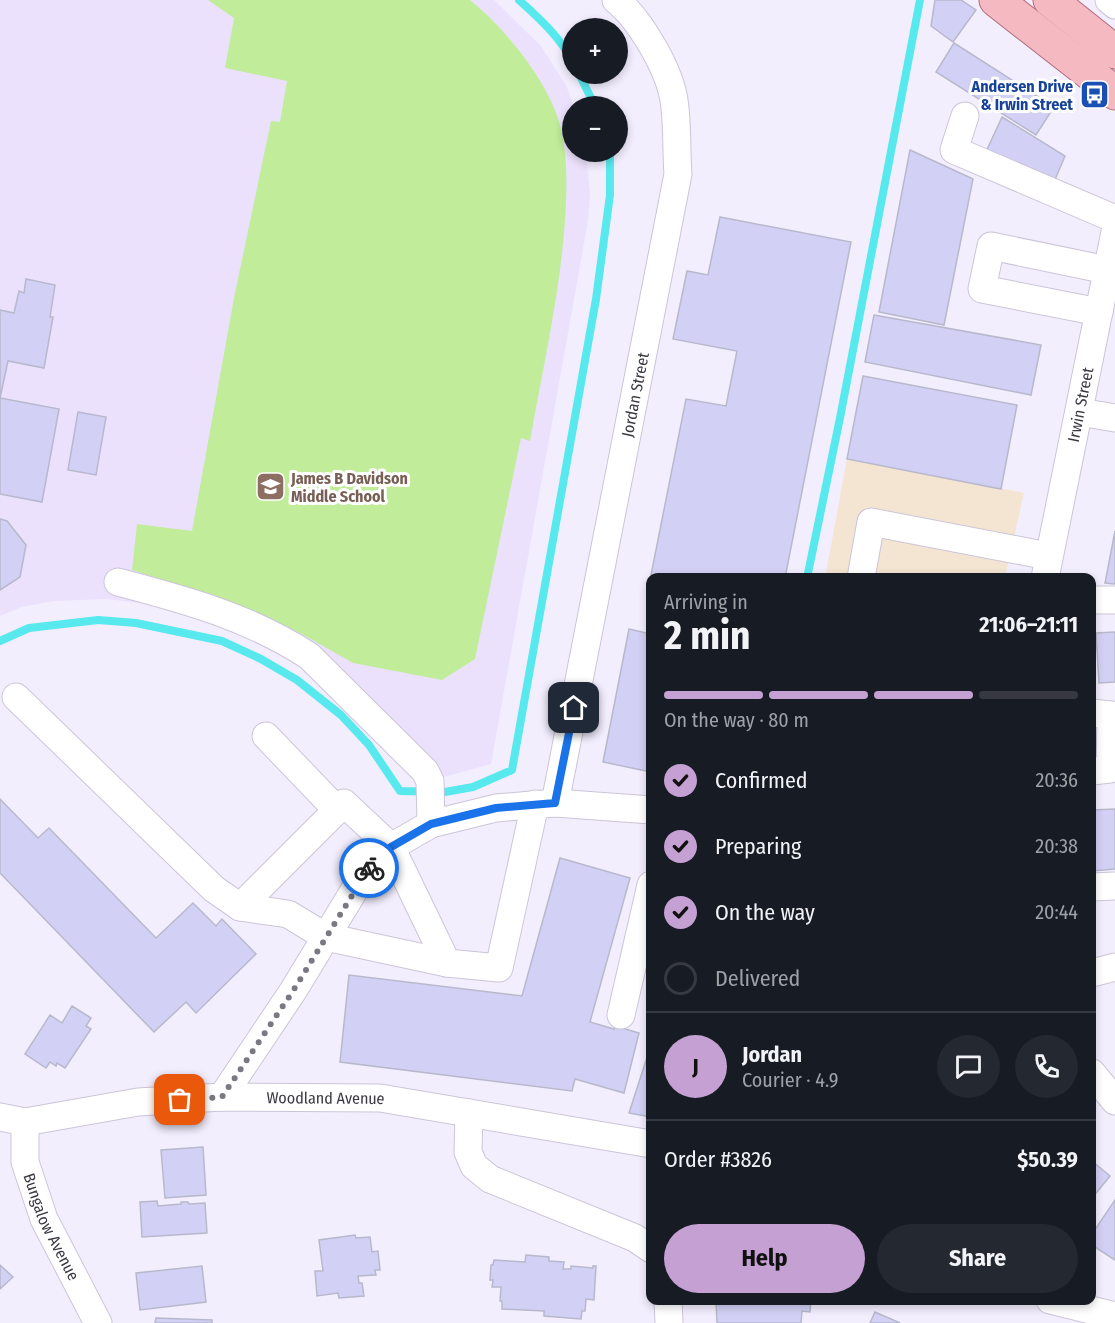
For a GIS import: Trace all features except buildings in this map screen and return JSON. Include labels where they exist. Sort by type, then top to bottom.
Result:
[{"type":"main road","points":[[996,0],[1115,93]]},
{"type":"main road","points":[[1050,0],[1115,52]]},
{"type":"street","name":"Jordan Street","points":[[447,963],[499,968],[545,804],[678,174],[673,94],[655,49],[627,9],[616,0]]},
{"type":"street","points":[[1109,0],[1115,5]]},
{"type":"street","points":[[966,116],[954,150],[1115,219]]},
{"type":"street","points":[[1099,312],[982,289],[991,246],[1112,251]]},
{"type":"street","name":"Irwin Street","points":[[1047,567],[1112,251]]},
{"type":"street","points":[[1079,412],[1115,418]]},
{"type":"street","points":[[862,573],[871,522],[1047,567]]},
{"type":"street","points":[[118,582],[190,601],[239,619],[309,656],[426,771],[430,803],[366,871],[293,991],[222,1097]]},
{"type":"street","points":[[1096,600],[1115,600]]},
{"type":"street","points":[[16,697],[214,889],[240,907],[288,914],[326,937],[447,963]]},
{"type":"street","points":[[1096,713],[1111,715],[1110,769],[1096,771]]},
{"type":"street","points":[[266,736],[337,810]]},
{"type":"street","points":[[240,907],[344,803],[391,847],[447,963]]},
{"type":"street","points":[[430,803],[496,808],[545,804],[646,810]]},
{"type":"street","points":[[1096,887],[1115,886]]},
{"type":"street","points":[[621,1015],[646,907]]},
{"type":"street","points":[[1096,972],[1115,967]]},
{"type":"street","points":[[1096,1078],[1115,1101]]},
{"type":"street","name":"Woodland Avenue","points":[[13,1120],[138,1102],[222,1097],[380,1098],[646,1143]]},
{"type":"street","points":[[469,1113],[468,1152],[474,1166],[490,1179],[635,1238],[646,1246]]},
{"type":"street","name":"Bungalow Avenue","points":[[13,1120],[44,1219],[98,1323]]},
{"type":"street","points":[[668,1305],[669,1323]]},
{"type":"street","points":[[1070,1305],[1115,1316]]},
{"type":"shaded area","name":"James B Davidson Middle School","points":[[0,0],[494,0],[541,46],[562,79],[562,84],[566,85],[570,96],[562,96],[562,162],[587,162],[590,193],[588,221],[491,764],[421,782],[305,664],[179,608],[107,599],[54,601],[22,607],[0,616]]},
{"type":"shaded area","points":[[847,459],[1024,493],[1006,573],[826,573]]},
{"type":"green space","points":[[208,0],[470,0],[497,25],[524,56],[546,91],[560,125],[562,162],[566,162],[563,248],[530,441],[521,438],[475,659],[442,680],[353,663],[302,634],[240,605],[132,570],[137,524],[192,531],[234,298],[271,121],[280,122],[287,81],[225,68],[234,18]]},
{"type":"waterway","points":[[519,0],[542,21],[562,45]]},
{"type":"waterway","points":[[808,573],[920,0]]},
{"type":"waterway","points":[[584,84],[590,96]]},
{"type":"waterway","points":[[0,641],[29,628],[98,620],[136,623],[222,641],[261,659],[297,680],[341,715],[369,745],[400,791],[445,792],[473,787],[512,770],[596,299],[610,195],[610,162]]},
{"type":"way so far","points":[[180,1100],[222,1097],[293,991],[369,868]]},
{"type":"place","name":"Andersen Drive & Irwin Street","points":[[1094,95]]},
{"type":"place","name":"James B Davidson Middle School","points":[[270,487]]},
{"type":"route","points":[[369,868],[391,847],[431,824],[496,808],[555,803],[574,708]]}]
